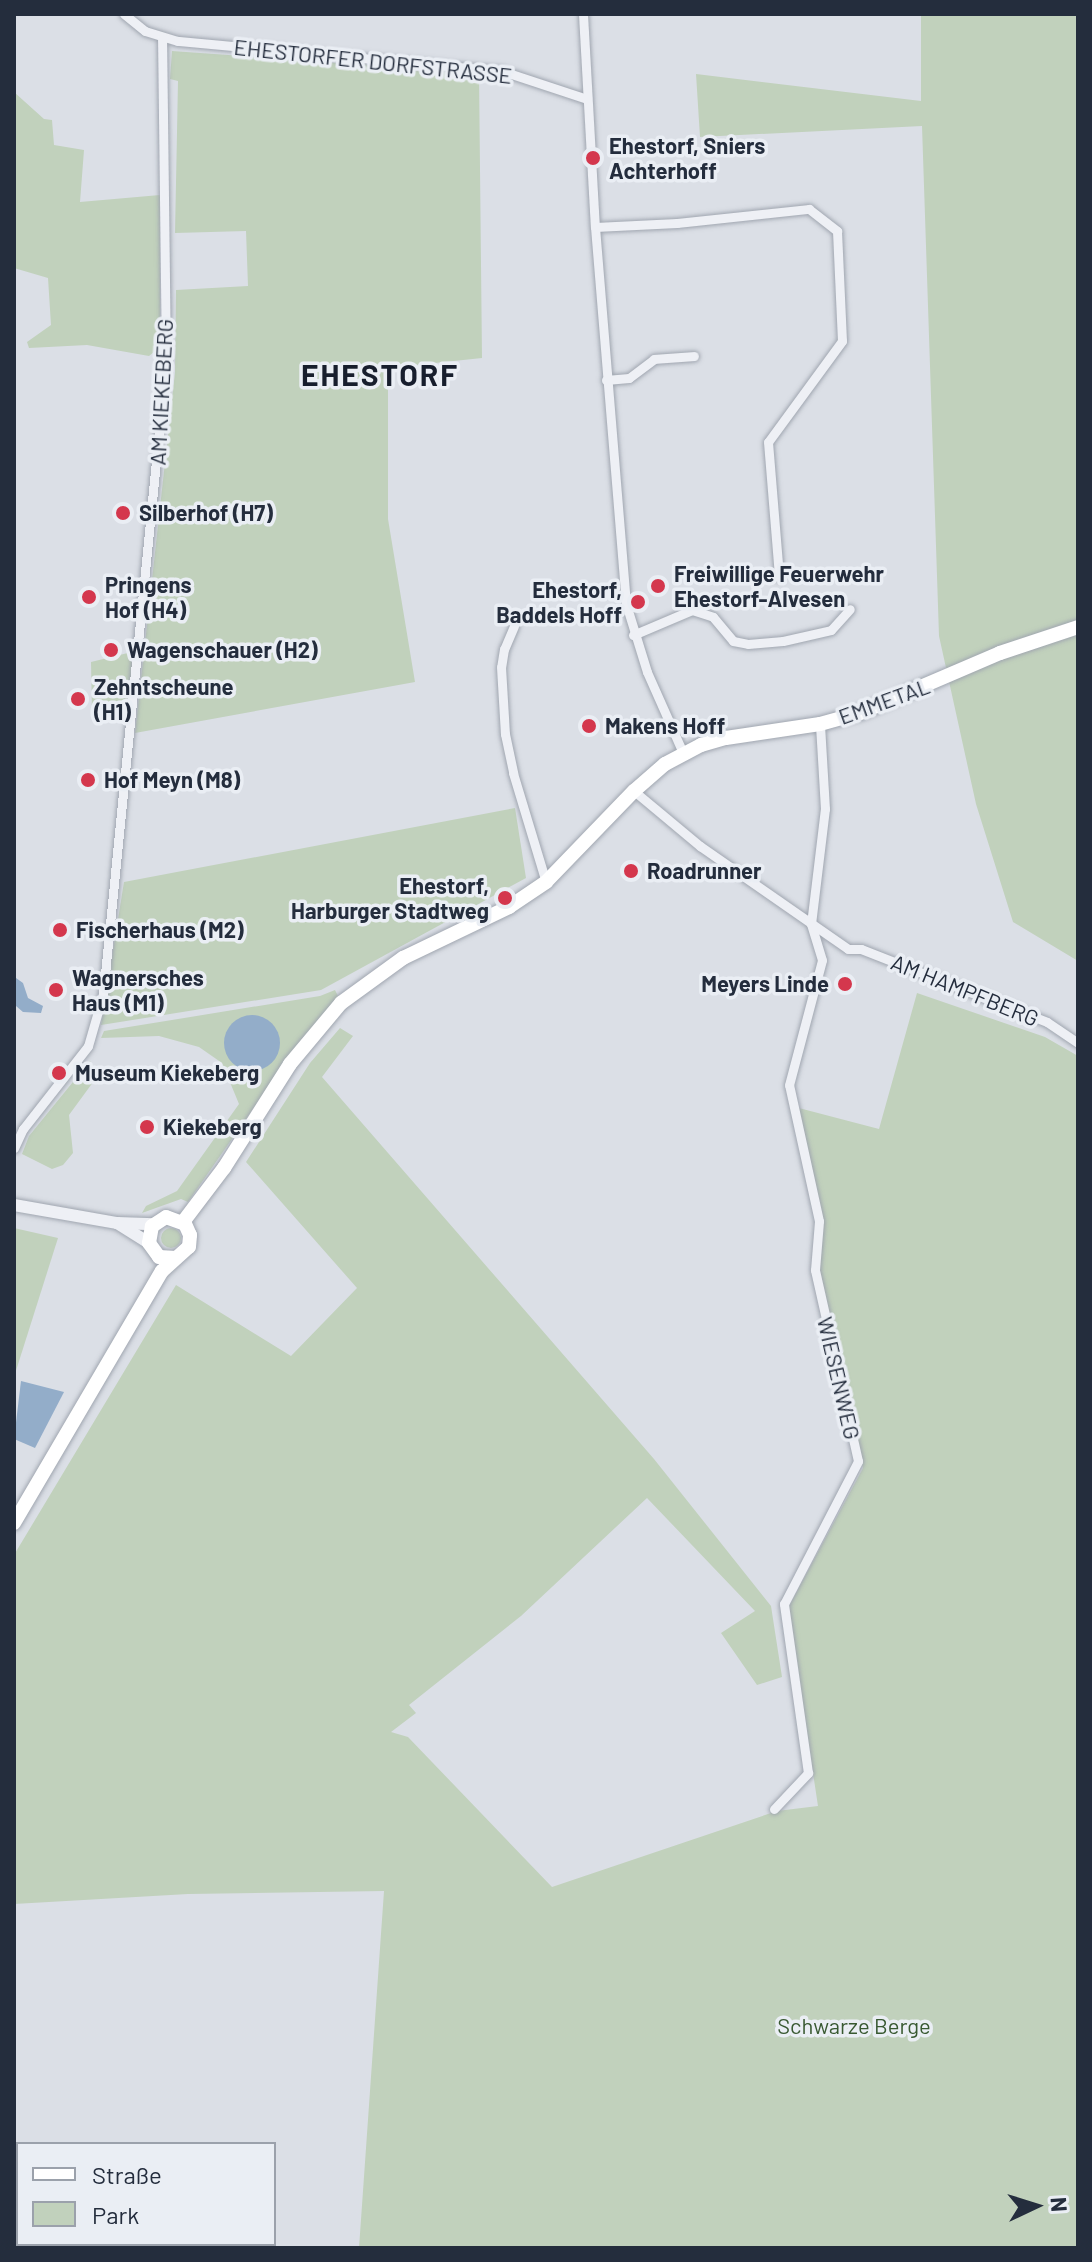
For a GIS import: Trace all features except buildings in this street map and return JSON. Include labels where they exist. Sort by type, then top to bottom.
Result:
[{"type":"main road","name":"EMMETAL","points":[[683,753],[747,733],[820,724],[878,707],[1000,653],[1078,627]]},
{"type":"main road","points":[[183,1222],[224,1168],[290,1064],[341,1003],[403,958],[509,907],[546,882],[634,791],[683,753]]},
{"type":"main road","points":[[136,1319],[150,1279],[154,1224],[168,1217],[183,1222]]},
{"type":"main road","points":[[14,1523],[162,1271],[185,1252],[190,1241],[183,1222]]},
{"type":"main road","points":[[150,1247],[161,1258],[176,1258]]},
{"type":"street","points":[[124,14],[145,31],[162,38]]},
{"type":"street","points":[[583,14],[606,380],[626,604],[633,635],[683,753]]},
{"type":"street","name":"EHESTORFER DORFSTRASSE","points":[[162,38],[502,71],[587,99]]},
{"type":"street","name":"AM KIEKEBERG","points":[[14,1148],[23,1129],[88,1046],[103,994],[166,361],[162,38]]},
{"type":"street","points":[[595,227],[677,223],[809,209],[837,231],[842,341],[768,442],[779,577]]},
{"type":"street","points":[[606,380],[629,378],[654,359],[694,356]]},
{"type":"street","points":[[633,635],[692,610],[713,617],[733,641],[748,644],[783,641],[831,630],[850,609]]},
{"type":"street","points":[[514,626],[504,649],[501,667],[505,734],[513,773],[546,882]]},
{"type":"street","points":[[811,924],[825,809],[820,724]]},
{"type":"street","name":"AM HAMPFBERG","points":[[634,791],[669,824],[848,949],[861,949],[1047,1022],[1078,1043]]},
{"type":"street","name":"WIESENWEG","points":[[774,1809],[808,1773],[784,1604],[858,1461],[815,1270],[819,1221],[789,1085],[822,960],[811,924]]},
{"type":"street","points":[[14,1205],[117,1223],[154,1224]]},
{"type":"street","points":[[117,1223],[150,1247]]},
{"type":"green space","points":[[921,14],[1078,14],[1078,961],[1013,922],[976,804],[939,636],[922,126],[700,137],[696,74],[921,101]]},
{"type":"green space","points":[[172,51],[479,73],[482,358],[388,368],[388,519],[415,682],[135,733],[175,372],[176,290],[248,286],[246,231],[175,233],[178,81],[170,79]]},
{"type":"green space","points":[[14,92],[44,119],[52,120],[54,145],[84,150],[80,202],[160,195],[160,347],[149,356],[87,345],[29,348],[27,342],[51,325],[48,278],[14,268]]},
{"type":"green space","points":[[140,650],[133,714],[92,713],[91,662]]},
{"type":"green space","points":[[515,808],[526,878],[321,990],[101,1025],[124,882]]},
{"type":"green space","points":[[335,990],[339,998],[301,1040],[188,1202],[181,1199],[142,1213],[146,1206],[177,1191],[239,1104],[222,1063],[199,1047],[159,1036],[101,1038],[104,1031],[320,996]]},
{"type":"green space","name":"Schwarze Berge","points":[[917,993],[1045,1037],[1078,1056],[1078,2248],[359,2248],[384,1891],[188,1894],[14,1904],[14,1555],[176,1285],[291,1356],[357,1288],[246,1162],[310,1063],[340,1028],[353,1036],[322,1077],[654,1459],[771,1606],[782,1677],[757,1685],[721,1633],[755,1611],[647,1498],[521,1616],[409,1705],[416,1713],[391,1732],[408,1737],[552,1887],[777,1811],[818,1806],[788,1608],[863,1468],[818,1275],[822,1226],[795,1107],[879,1129]]},
{"type":"green space","points":[[90,1061],[99,1074],[69,1115],[73,1153],[63,1165],[52,1169],[22,1154],[29,1136]]},
{"type":"green space","points":[[14,1228],[58,1238],[14,1377]]},
{"type":"green space","points":[[171,1228],[178,1231],[181,1238],[178,1245],[171,1248],[164,1245],[161,1238],[164,1231]]},
{"type":"water","points":[[16,978],[23,983],[28,998],[43,1006],[41,1013],[23,1012],[16,1006]]},
{"type":"water","points":[[252,1015],[272,1023],[280,1043],[272,1063],[252,1071],[232,1063],[224,1043],[232,1023]]},
{"type":"water","points":[[21,1381],[64,1392],[35,1448],[14,1439]]},
{"type":"place","name":"Ehestorf, Sniers Achterhoff","points":[[593,158]]},
{"type":"place","name":"Silberhof (H7)","points":[[123,513]]},
{"type":"place","name":"Freiwillige Feuerwehr Ehestorf-Alvesen","points":[[658,586]]},
{"type":"place","name":"Pringens Hof (H4)","points":[[89,597]]},
{"type":"place","name":"Ehestorf, Baddels Hoff","points":[[638,602]]},
{"type":"place","name":"Wagenschauer (H2)","points":[[111,650]]},
{"type":"place","name":"Zehntscheune (H1)","points":[[78,699]]},
{"type":"place","name":"Makens Hoff","points":[[589,726]]},
{"type":"place","name":"Hof Meyn (M8)","points":[[88,780]]},
{"type":"place","name":"Roadrunner","points":[[631,871]]},
{"type":"place","name":"Ehestorf, Harburger Stadtweg","points":[[505,898]]},
{"type":"place","name":"Fischerhaus (M2)","points":[[60,930]]},
{"type":"place","name":"Meyers Linde","points":[[845,984]]},
{"type":"place","name":"Wagnersches Haus (M1)","points":[[56,990]]},
{"type":"place","name":"Museum Kiekeberg","points":[[59,1073]]},
{"type":"place","name":"Kiekeberg","points":[[147,1127]]},
{"type":"district","name":"EHESTORF","points":[[380,374]]}]
